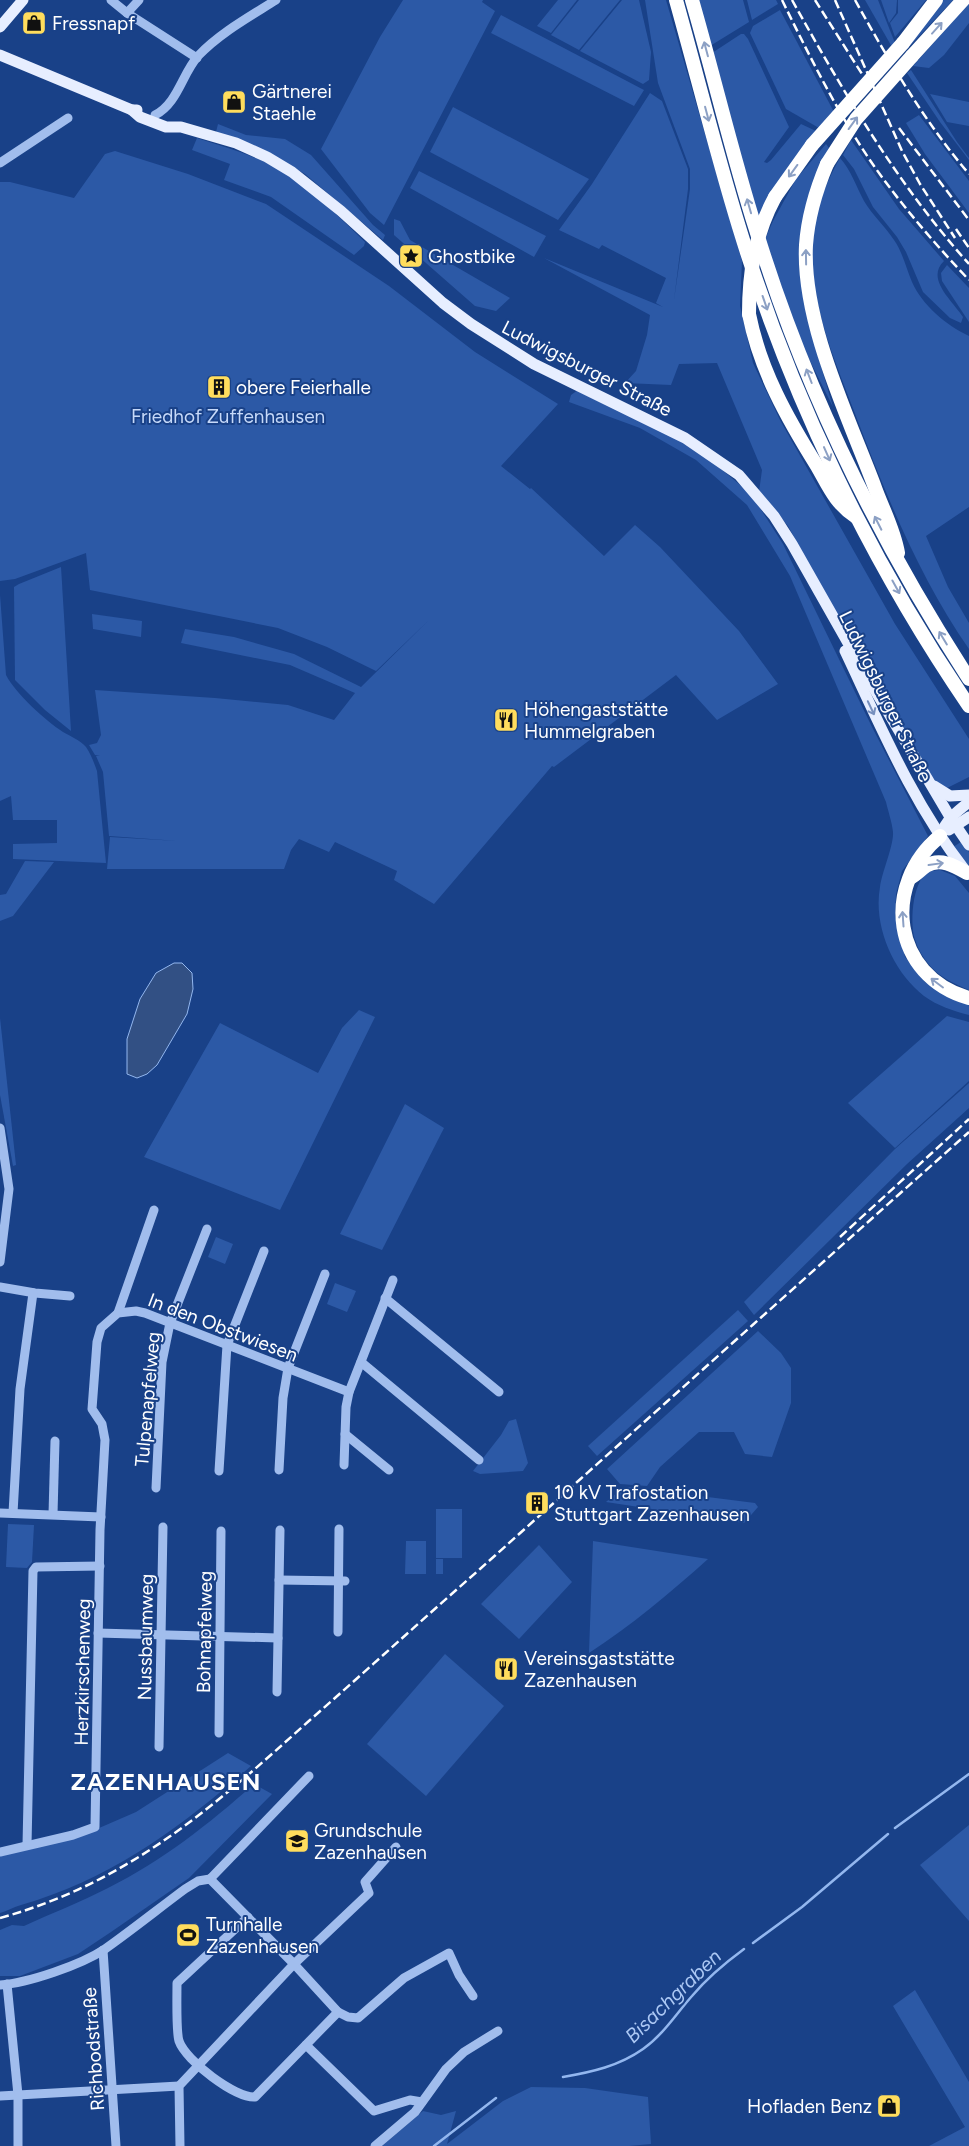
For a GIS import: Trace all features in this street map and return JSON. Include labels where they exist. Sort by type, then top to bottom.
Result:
[{"type":"highway","points":[[676,0],[739,228],[776,336],[816,430],[858,518],[902,598],[969,706]]},
{"type":"highway","points":[[692,0],[756,230],[775,288],[816,392],[840,448],[901,566],[969,679]]},
{"type":"highway","points":[[858,518],[841,507],[789,421],[760,357],[749,314],[750,276],[754,250],[775,197],[812,146],[903,43],[936,0]]},
{"type":"highway","points":[[901,566],[895,535],[877,493],[819,338],[806,268],[808,226],[814,200],[827,164],[856,119],[963,0]]},
{"type":"highway","points":[[940,836],[923,852],[912,868],[907,880],[902,904],[904,932],[914,957],[935,982],[952,992],[969,998]]},
{"type":"highway","points":[[907,880],[925,866],[937,863],[950,864],[968,874]]},
{"type":"main road","points":[[0,27],[23,0]]},
{"type":"main road","name":"Ludwigsburger Straße","points":[[0,55],[132,110],[140,117],[166,127],[181,127]]},
{"type":"main road","name":"Ludwigsburger Straße","points":[[132,110],[163,109],[169,119],[181,127],[236,144],[267,157],[292,172],[341,211],[443,303],[471,324],[534,364],[685,438],[739,475],[774,516],[952,822],[969,845]]},
{"type":"main road","name":"Ludwigsburger Straße","points":[[805,568],[908,782],[940,836],[968,874]]},
{"type":"main road","points":[[929,783],[950,796],[969,795]]},
{"type":"main road","points":[[940,836],[969,802]]},
{"type":"main road","points":[[952,822],[969,817]]},
{"type":"street","points":[[111,0],[127,14],[197,58]]},
{"type":"street","points":[[127,14],[139,0]]},
{"type":"street","points":[[163,109],[197,58],[222,34],[276,0]]},
{"type":"street","points":[[0,163],[68,118]]},
{"type":"street","points":[[0,1128],[9,1189],[0,1262]]},
{"type":"street","points":[[118,1313],[154,1210]]},
{"type":"street","name":"Tulpenapfelweg","points":[[156,1488],[162,1362],[170,1323],[206,1229]]},
{"type":"street","points":[[219,1471],[227,1345],[264,1251]]},
{"type":"street","points":[[279,1470],[288,1368],[325,1274]]},
{"type":"street","points":[[344,1465],[346,1407],[349,1392],[393,1280]]},
{"type":"street","points":[[0,1287],[33,1293],[70,1296]]},
{"type":"street","points":[[13,1513],[20,1391],[33,1293]]},
{"type":"street","points":[[385,1298],[499,1392]]},
{"type":"street","name":"In den Obstwiesen","points":[[101,1517],[104,1432],[92,1409],[97,1342],[101,1328],[118,1313],[136,1311],[349,1392]]},
{"type":"street","points":[[360,1362],[479,1460]]},
{"type":"street","points":[[345,1434],[389,1470]]},
{"type":"street","points":[[53,1514],[55,1441]]},
{"type":"street","points":[[0,1513],[101,1517]]},
{"type":"street","name":"Herzkirschenweg","points":[[27,1845],[73,1835],[95,1827],[101,1517]]},
{"type":"street","name":"Nussbaumweg","points":[[159,1747],[163,1527]]},
{"type":"street","points":[[338,1632],[342,1581],[339,1529]]},
{"type":"street","points":[[277,1692],[280,1530]]},
{"type":"street","name":"Bohnapfelweg","points":[[219,1733],[221,1531]]},
{"type":"street","points":[[0,1852],[27,1845],[32,1571],[36,1567],[100,1566]]},
{"type":"street","points":[[279,1580],[342,1581]]},
{"type":"street","points":[[98,1633],[278,1638]]},
{"type":"street","points":[[18,2146],[18,2095],[3,1984],[32,1980],[58,1971],[103,1950],[185,1889],[198,1881],[210,1878],[309,1776]]},
{"type":"street","points":[[180,2146],[179,2086],[294,1964],[369,1894],[365,1882],[396,1847]]},
{"type":"street","points":[[210,1878],[338,2012],[348,2018],[358,2018],[404,1978],[449,1953],[459,1975],[473,1996]]},
{"type":"street","points":[[248,1917],[176,1983],[179,2042],[197,2066],[238,2092],[249,2097],[255,2096],[338,2012]]},
{"type":"street","name":"Richbodstraße","points":[[103,1950],[116,2146]]},
{"type":"street","points":[[374,2146],[416,2112],[446,2069],[464,2052],[498,2031]]},
{"type":"street","points":[[306,2045],[374,2111],[410,2100],[422,2102]]},
{"type":"street","points":[[0,2096],[179,2086]]},
{"type":"green space","points":[[403,0],[483,0],[482,2],[495,11],[384,225],[370,213],[321,149],[380,37]]},
{"type":"green space","points":[[558,0],[577,0],[551,33],[537,26]]},
{"type":"green space","points":[[579,0],[620,0],[579,50],[551,35]]},
{"type":"green space","points":[[622,0],[639,0],[651,52],[649,80],[643,84],[580,51]]},
{"type":"green space","points":[[645,0],[666,0],[742,261],[740,306],[753,363],[780,420],[895,624],[969,739],[969,777],[945,789],[932,779],[871,676],[788,526],[759,492],[762,470],[717,363],[679,364],[671,385],[625,383],[636,371],[647,335],[650,315],[544,258],[663,307],[656,303],[666,278],[602,245],[599,249],[559,230],[592,184],[650,93],[662,101],[688,169],[688,189],[674,300],[690,189],[690,169],[658,83]]},
{"type":"green space","points":[[698,0],[743,0],[749,22],[710,46]]},
{"type":"green space","points":[[747,0],[776,0],[778,4],[752,20]]},
{"type":"green space","points":[[865,0],[878,0],[895,43],[892,47]]},
{"type":"green space","points":[[881,0],[897,0],[896,13],[889,23]]},
{"type":"green space","points":[[898,0],[926,0],[895,37],[890,23],[898,13]]},
{"type":"green space","points":[[941,0],[953,0],[908,48]]},
{"type":"green space","points":[[969,3],[969,23],[944,55],[929,68],[913,66]]},
{"type":"green space","points":[[780,10],[834,112],[819,128],[786,109],[750,33],[753,26]]},
{"type":"green space","points":[[501,15],[644,90],[634,106],[491,33]]},
{"type":"green space","points":[[741,34],[744,34],[748,39],[789,127],[764,162],[767,163],[771,160],[801,124],[816,131],[784,173],[758,218],[712,53]]},
{"type":"green space","points":[[911,70],[969,160],[940,122],[907,73]]},
{"type":"green space","points":[[930,94],[969,102],[969,126],[947,122]]},
{"type":"green space","points":[[453,107],[589,179],[558,220],[430,152]]},
{"type":"green space","points":[[919,115],[969,181],[969,213],[925,154],[906,123]]},
{"type":"green space","points":[[218,124],[246,135],[285,139],[311,155],[373,225],[385,235],[383,240],[305,174],[268,153],[216,132]]},
{"type":"green space","points":[[197,138],[233,149],[279,169],[338,216],[365,242],[364,246],[354,255],[271,197],[224,180],[230,164],[192,150]]},
{"type":"green space","points":[[851,140],[899,209],[944,261],[939,268],[939,282],[963,317],[961,323],[950,318],[923,292],[906,252],[897,237],[873,207],[854,169],[843,155]]},
{"type":"green space","points":[[826,144],[829,148],[802,267],[810,329],[833,407],[797,335],[763,244],[796,179]]},
{"type":"green space","name":"Friedhof Zuffenhausen","points":[[115,151],[188,174],[266,204],[389,286],[475,352],[558,404],[501,466],[531,488],[604,556],[635,525],[660,547],[739,631],[778,684],[717,720],[676,675],[554,767],[552,766],[434,904],[394,880],[397,871],[335,842],[329,852],[299,839],[291,850],[284,869],[107,869],[110,837],[178,841],[109,836],[103,772],[96,756],[100,756],[95,755],[89,745],[97,743],[101,735],[95,690],[288,705],[334,720],[355,693],[290,665],[181,643],[185,629],[234,637],[294,654],[361,687],[429,620],[376,671],[327,647],[278,628],[90,590],[86,553],[15,579],[0,581],[0,182],[10,182],[74,198],[105,154]]},
{"type":"green space","points":[[840,158],[867,206],[897,245],[912,282],[922,299],[943,320],[969,336],[969,507],[926,536],[948,587],[969,623],[969,649],[934,593],[904,534],[866,442],[822,322],[814,285],[812,237],[822,196]]},
{"type":"green space","points":[[419,171],[546,236],[534,257],[410,188]]},
{"type":"green space","points":[[394,219],[400,221],[410,240],[510,298],[496,311],[475,306],[394,235]]},
{"type":"green space","points":[[947,265],[969,288],[969,322],[942,281],[941,273]]},
{"type":"green space","points":[[578,390],[661,429],[715,464],[751,494],[783,544],[872,727],[928,836],[902,871],[896,894],[895,916],[905,957],[925,982],[956,1001],[969,1003],[969,1015],[946,1008],[924,996],[903,974],[888,947],[880,917],[879,902],[881,881],[893,837],[892,824],[886,802],[790,576],[747,505],[696,460],[640,428],[569,402],[571,395]]},
{"type":"green space","points":[[61,567],[71,731],[45,710],[15,680],[14,587]]},
{"type":"green space","points":[[0,595],[6,675],[17,690],[40,714],[84,745],[94,762],[97,771],[106,863],[13,859],[13,844],[57,843],[57,820],[13,820],[11,796],[0,801]]},
{"type":"green space","points":[[92,614],[142,621],[141,637],[93,629]]},
{"type":"green space","points":[[961,842],[969,852],[969,866],[953,847]]},
{"type":"green space","points":[[25,861],[54,862],[13,916],[0,921],[0,895],[6,894]]},
{"type":"green space","points":[[940,870],[955,876],[969,893],[969,990],[946,979],[931,967],[921,953],[914,935],[913,905],[918,885],[928,872]]},
{"type":"green space","points":[[359,1010],[375,1017],[280,1210],[144,1157],[220,1023],[318,1073],[342,1028]]},
{"type":"green space","points":[[947,1016],[969,1022],[969,1081],[895,1148],[848,1103]]},
{"type":"green space","points":[[0,1018],[16,1165],[13,1166],[0,1095]]},
{"type":"green space","points":[[969,1083],[969,1108],[907,1164],[754,1315],[744,1302],[895,1149]]},
{"type":"green space","points":[[405,1104],[444,1128],[382,1250],[340,1234]]},
{"type":"green space","points":[[216,1237],[233,1244],[225,1264],[208,1257]]},
{"type":"green space","points":[[335,1283],[356,1291],[347,1312],[327,1304]]},
{"type":"green space","points":[[738,1310],[748,1321],[597,1456],[588,1446]]},
{"type":"green space","points":[[758,1331],[781,1353],[791,1368],[791,1403],[772,1457],[745,1454],[734,1432],[699,1432],[660,1467],[647,1486],[620,1484],[607,1469]]},
{"type":"green space","points":[[516,1419],[528,1463],[523,1471],[480,1474],[473,1471],[501,1435],[509,1421]]},
{"type":"green space","points":[[629,1487],[755,1503],[758,1507],[744,1523],[606,1502],[619,1491]]},
{"type":"green space","points":[[436,1509],[462,1509],[462,1558],[436,1558]]},
{"type":"green space","points":[[8,1524],[34,1525],[32,1562],[27,1568],[6,1567]]},
{"type":"green space","points":[[406,1541],[426,1541],[426,1574],[405,1574]]},
{"type":"green space","points":[[593,1541],[708,1559],[650,1608],[589,1653]]},
{"type":"green space","points":[[539,1545],[572,1582],[519,1639],[481,1604]]},
{"type":"green space","points":[[436,1559],[443,1559],[443,1574],[436,1574]]},
{"type":"green space","points":[[445,1654],[504,1706],[426,1796],[367,1744]]},
{"type":"green space","points":[[228,1753],[251,1766],[198,1810],[144,1849],[85,1881],[0,1913],[0,1855],[83,1835],[136,1812]]},
{"type":"green space","points":[[254,1784],[272,1794],[189,1878],[78,1954],[20,1976],[0,1976],[0,1930],[12,1925],[24,1926],[87,1898],[128,1877],[184,1841]]},
{"type":"green space","points":[[969,1825],[969,1921],[920,1865]]},
{"type":"green space","points":[[915,1990],[969,2082],[969,2146],[929,2146],[965,2127],[893,2006]]},
{"type":"green space","points":[[531,2087],[585,2088],[648,2097],[651,2144],[629,2146],[382,2146],[423,2111],[441,2115],[456,2111],[447,2144],[503,2101]]},
{"type":"shaded area","points":[[174,963],[182,963],[192,973],[193,989],[187,1014],[157,1065],[147,1074],[137,1078],[127,1074],[127,1039],[140,999],[156,973]]},
{"type":"waterway","name":"Bisachgraben","points":[[895,1828],[969,1774]]},
{"type":"waterway","name":"Bisachgraben","points":[[753,1943],[802,1907],[888,1834]]},
{"type":"waterway","name":"Bisachgraben","points":[[563,2077],[605,2068],[643,2049],[663,2031],[704,1983],[744,1949]]},
{"type":"waterway","name":"Bisachgraben","points":[[434,2146],[496,2098]]},
{"type":"railway","points":[[782,0],[836,106],[874,166],[920,225],[969,280]]},
{"type":"railway","points":[[792,0],[873,137],[943,234],[969,264]]},
{"type":"railway","points":[[815,0],[862,74]]},
{"type":"railway","points":[[835,0],[902,151],[920,184],[955,238]]},
{"type":"railway","points":[[855,0],[922,112],[969,174]]},
{"type":"railway","points":[[899,128],[969,220]]},
{"type":"railway","points":[[956,229],[969,248]]},
{"type":"railway","points":[[840,1237],[969,1119]]},
{"type":"railway","points":[[0,1918],[47,1903],[90,1884],[130,1862],[167,1838],[239,1783],[969,1132]]},
{"type":"place","name":"Fressnapf","points":[[34,23]]},
{"type":"place","name":"Gärtnerei Staehle","points":[[234,102]]},
{"type":"place","name":"Ghostbike","points":[[411,256]]},
{"type":"place","name":"obere Feierhalle","points":[[219,387]]},
{"type":"place","name":"Höhengaststätte Hummelgraben","points":[[506,720]]},
{"type":"place","name":"10 kV Trafostation Stuttgart Zazenhausen","points":[[537,1503]]},
{"type":"place","name":"Vereinsgaststätte Zazenhausen","points":[[506,1669]]},
{"type":"place","name":"Grundschule Zazenhausen","points":[[297,1841]]},
{"type":"place","name":"Turnhalle Zazenhausen","points":[[188,1935]]},
{"type":"place","name":"Hofladen Benz","points":[[889,2106]]},
{"type":"district","name":"ZAZENHAUSEN","points":[[166,1782]]}]
